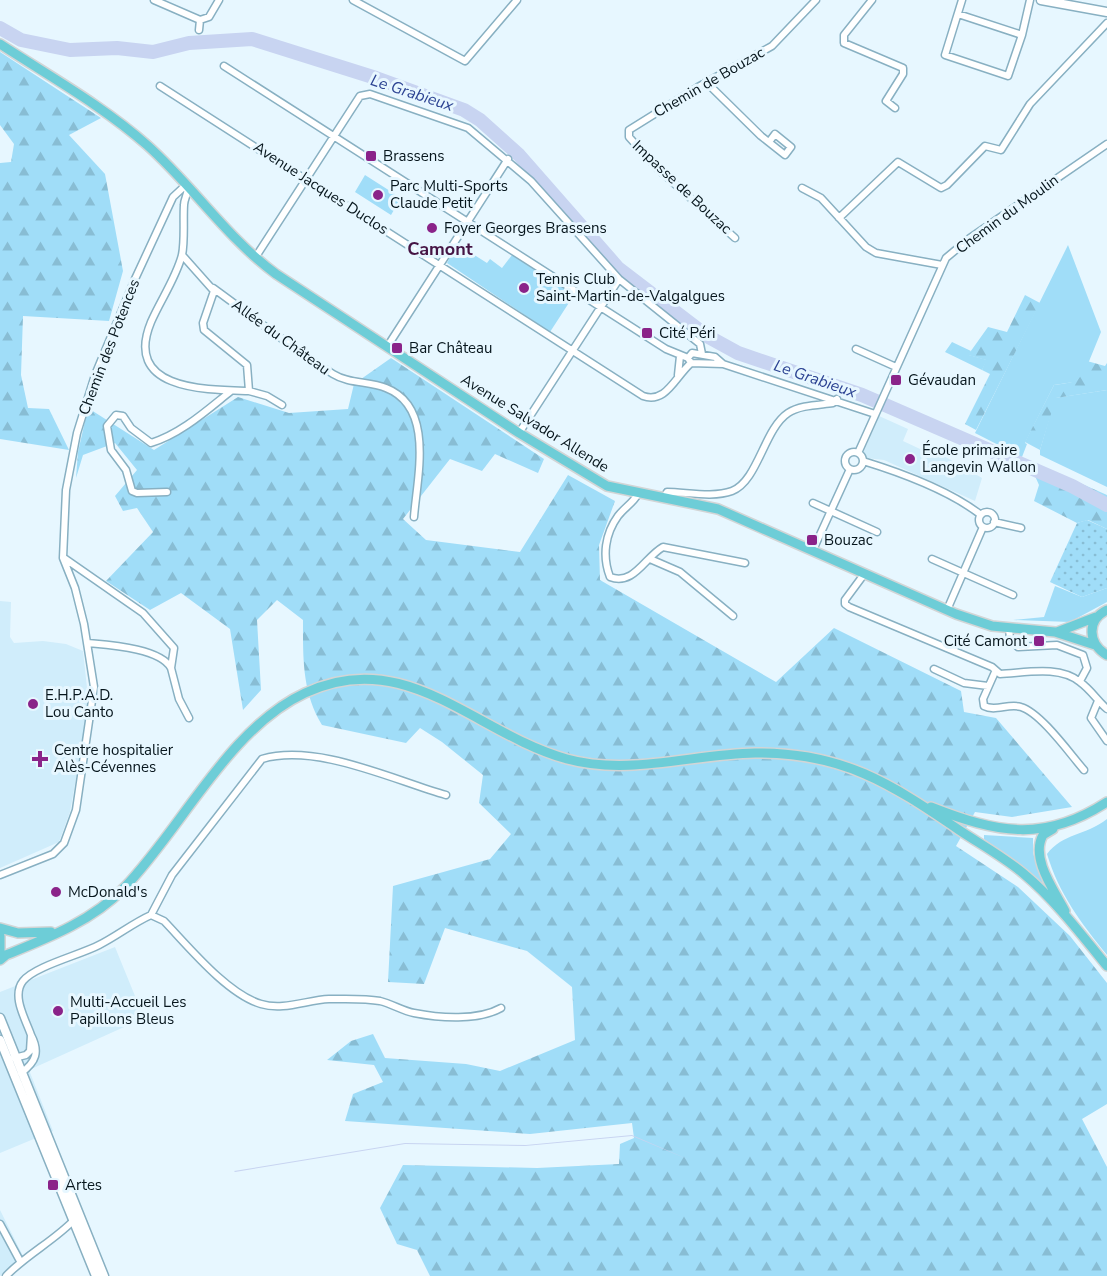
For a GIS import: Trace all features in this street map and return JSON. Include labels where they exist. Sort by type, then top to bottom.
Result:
[{"type":"main road","points":[[1041,0],[1107,12]]},
{"type":"main road","name":"Avenue Salvador Allende","points":[[0,44],[136,137],[188,184],[255,258],[519,433],[607,486],[718,509],[947,610],[992,626],[1055,632],[1095,645]]},
{"type":"main road","name":"Avenue Salvador Allende","points":[[1055,632],[1096,617],[1107,610]]},
{"type":"main road","points":[[1096,617],[1091,631],[1095,645],[1107,655]]},
{"type":"main road","points":[[0,960],[6,954],[87,918],[124,888],[258,724],[282,704],[309,691],[341,680],[393,681],[429,692],[544,751],[589,763],[614,766],[750,753],[786,753],[853,767],[886,782],[915,800],[1025,874],[1068,919],[1107,966]]},
{"type":"main road","points":[[915,800],[973,824],[991,828],[1041,829],[1059,825]]},
{"type":"main road","points":[[1068,919],[1050,884],[1038,850],[1043,835],[1107,802]]},
{"type":"main road","points":[[0,928],[28,934],[60,931]]},
{"type":"main road","points":[[0,936],[0,955]]},
{"type":"main road","points":[[0,1018],[12,1059],[104,1276]]},
{"type":"main road","points":[[0,1040],[21,1073],[78,1218],[96,1276]]},
{"type":"street","points":[[154,0],[171,3],[200,20]]},
{"type":"street","points":[[200,20],[208,17],[219,0]]},
{"type":"street","points":[[353,0],[465,61],[517,0]]},
{"type":"street","name":"Chemin de Bouzac","points":[[628,137],[629,130],[706,82],[772,46],[816,0]]},
{"type":"street","points":[[872,0],[844,35],[844,43],[903,68],[903,74],[886,101],[896,108]]},
{"type":"street","points":[[962,0],[945,55],[1008,76],[1022,35],[1030,0]]},
{"type":"street","points":[[958,14],[1022,35]]},
{"type":"street","points":[[199,30],[200,20]]},
{"type":"street","points":[[839,218],[898,162],[941,188],[985,146],[1001,150],[1030,104],[1107,23]]},
{"type":"street","points":[[224,66],[680,356],[723,364],[876,412]]},
{"type":"street","points":[[706,82],[769,142]]},
{"type":"street","name":"Avenue Jacques Duclos","points":[[160,86],[643,396],[653,399],[662,396],[678,375]]},
{"type":"street","points":[[255,258],[364,93],[468,128],[508,159],[539,189],[619,279],[700,344],[702,354]]},
{"type":"street","name":"Impasse de Bouzac","points":[[628,137],[658,169],[735,238]]},
{"type":"street","name":"Chemin du Moulin","points":[[858,453],[942,265],[970,238],[1107,144]]},
{"type":"street","points":[[387,347],[508,159]]},
{"type":"street","points":[[188,184],[184,202],[182,255],[151,323],[144,348],[146,355],[161,377],[168,382],[232,391],[249,391],[267,396],[282,405]]},
{"type":"street","name":"Chemin des Potences","points":[[1,876],[53,854],[64,843],[71,828],[85,754],[94,687],[88,643],[75,588],[63,558],[66,490],[77,433],[95,375],[135,279],[173,197],[188,184]]},
{"type":"street","points":[[802,188],[821,198],[866,247],[876,253],[942,265]]},
{"type":"street","name":"Allée du Château","points":[[182,255],[213,288],[335,375],[386,387],[404,399],[415,417],[419,440],[414,517]]},
{"type":"street","points":[[519,433],[619,279]]},
{"type":"street","points":[[213,288],[214,296],[203,323],[204,330],[247,365],[249,391]]},
{"type":"street","points":[[689,337],[690,358]]},
{"type":"street","points":[[856,349],[896,367]]},
{"type":"street","points":[[678,375],[690,358],[702,354],[715,357],[723,364]]},
{"type":"street","points":[[678,375],[680,356]]},
{"type":"street","points":[[167,492],[137,494],[132,491],[126,470],[111,450],[107,426],[116,415],[123,416],[131,428],[151,443],[171,434],[232,391]]},
{"type":"street","points":[[664,498],[667,492],[718,493],[734,490],[745,480],[780,420],[790,412],[833,403],[837,399]]},
{"type":"street","points":[[850,470],[846,466],[846,457],[849,453],[858,453],[863,461],[930,487],[969,505],[981,515]]},
{"type":"street","points":[[850,470],[859,469],[863,461]]},
{"type":"street","points":[[813,550],[850,470]]},
{"type":"street","points":[[638,494],[617,516],[605,543],[605,565],[610,577],[618,580],[629,578],[650,560],[653,552],[663,547],[745,563]]},
{"type":"street","points":[[813,503],[877,532]]},
{"type":"street","points":[[981,515],[987,513],[1021,528]]},
{"type":"street","points":[[981,515],[979,521],[983,527]]},
{"type":"street","points":[[983,527],[991,527],[994,516]]},
{"type":"street","points":[[947,610],[983,527]]},
{"type":"street","points":[[63,558],[143,614],[174,648],[171,668],[179,699],[189,718]]},
{"type":"street","points":[[932,559],[1013,595]]},
{"type":"street","points":[[650,560],[680,572],[733,616]]},
{"type":"street","points":[[865,573],[845,604],[992,667],[1000,674],[1051,672],[1080,681],[1107,709]]},
{"type":"street","points":[[1009,629],[1010,638],[1018,647],[1058,645],[1083,655],[1087,668],[1080,681]]},
{"type":"street","points":[[88,643],[140,651],[159,657],[171,668]]},
{"type":"street","points":[[934,669],[964,683],[988,686]]},
{"type":"street","points":[[995,672],[983,699],[984,706],[990,709],[1015,706],[1031,712],[1084,770]]},
{"type":"street","points":[[1098,701],[1091,718],[1107,741]]},
{"type":"street","points":[[21,1073],[35,1060],[37,1051],[20,1006],[18,992],[23,981],[47,966],[98,945],[151,915],[172,875],[262,759],[279,754],[331,760],[447,795]]},
{"type":"street","points":[[151,915],[164,921],[237,991],[260,1004],[276,1007],[328,999],[376,1001],[413,1013],[454,1017],[487,1013],[501,1008]]},
{"type":"street","points":[[12,1059],[26,1055],[30,1051],[31,1035]]},
{"type":"street","points":[[6,1276],[20,1261],[51,1241],[78,1218]]},
{"type":"street","points":[[0,1224],[20,1261]]},
{"type":"shaded area","name":"École primaire Langevin Wallon","points":[[879,416],[908,429],[903,441],[935,456],[937,452],[982,478],[975,501],[884,460],[866,458],[863,453]]},
{"type":"shaded area","name":"Centre hospitalier Alès-Cévennes","points":[[0,601],[11,602],[10,637],[14,643],[43,641],[66,644],[83,651],[89,706],[70,812],[59,842],[0,868]]},
{"type":"shaded area","points":[[115,947],[144,1018],[29,1070],[53,1131],[0,1153],[0,992]]},
{"type":"shaded area","points":[[632,1135],[692,1161],[632,1136],[525,1146],[405,1144],[234,1171],[405,1143],[526,1145]]},
{"type":"shaded area","points":[[0,1210],[23,1256],[0,1276]]},
{"type":"green space","points":[[0,52],[101,118],[69,135],[105,174],[123,271],[109,321],[23,316],[21,375],[28,408],[49,409],[69,450],[0,439],[0,163],[11,162],[14,144],[0,125]]},
{"type":"green space","name":"Parc Multi-Sports Claude Petit","points":[[365,175],[401,198],[391,215],[355,192]]},
{"type":"green space","name":"Tennis Club Saint-Martin-de-Valgalgues","points":[[457,244],[487,263],[490,259],[502,268],[512,255],[574,295],[550,332],[447,263]]},
{"type":"green space","points":[[1068,245],[1101,332],[1083,376],[1074,382],[1054,385],[1025,443],[1027,444],[1022,457],[975,433]]},
{"type":"green space","points":[[1025,295],[1040,303],[976,430],[965,424],[990,374],[982,370],[986,360],[968,355],[988,327],[1007,332]]},
{"type":"green space","points":[[952,342],[971,351],[969,355],[987,360],[982,370],[945,352]]},
{"type":"green space","points":[[391,358],[544,459],[538,473],[495,454],[482,471],[450,459],[403,519],[426,540],[520,552],[568,475],[615,501],[599,545],[600,580],[776,682],[834,628],[961,691],[964,712],[996,718],[1072,807],[1012,817],[975,812],[956,846],[1018,887],[1070,936],[1107,983],[1107,1104],[1082,1119],[1107,1167],[1107,1276],[430,1276],[417,1250],[397,1244],[380,1208],[403,1165],[537,1168],[619,1164],[620,1144],[634,1138],[632,1123],[530,1134],[345,1121],[353,1094],[383,1082],[374,1065],[327,1060],[351,1041],[373,1034],[385,1058],[466,1064],[500,1071],[575,1040],[572,987],[527,951],[445,928],[424,984],[388,982],[393,886],[490,859],[511,834],[479,803],[483,775],[442,742],[420,728],[406,743],[322,725],[315,713],[307,687],[303,620],[277,600],[257,620],[261,690],[243,710],[230,629],[181,593],[150,610],[106,581],[153,532],[137,508],[123,511],[115,496],[137,470],[115,443],[83,455],[76,478],[78,452],[88,408],[154,450],[238,397],[289,413],[348,409],[354,384]]},
{"type":"green space","points":[[1087,361],[1105,366],[1107,363],[1107,390],[1056,398],[1040,450],[1025,442],[1054,385],[1076,380],[1082,374]]},
{"type":"green space","points":[[1107,390],[1107,487],[1040,455],[1040,450],[1055,398]]},
{"type":"green space","points":[[1039,465],[1107,495],[1107,529],[1088,520],[1077,523],[1034,501],[1039,485],[1035,476]]},
{"type":"green space","points":[[1087,520],[1107,529],[1107,588],[1082,597],[1050,582],[1077,523]]},
{"type":"green space","points":[[1055,586],[1082,597],[1107,588],[1107,602],[1070,622],[1013,620],[1044,617]]},
{"type":"green space","points":[[1107,819],[1107,955],[1072,907],[1058,882],[1047,854],[1060,842],[1091,829]]},
{"type":"green space","points":[[984,835],[1033,838],[1033,853],[1043,884],[984,839]]},
{"type":"waterway","name":"Le Grabieux","points":[[0,28],[21,40],[70,50],[117,48],[153,52],[189,43],[252,39],[376,78],[464,110],[480,120],[519,155],[618,268],[707,336],[738,353],[862,395],[1072,486],[1107,505]]},
{"type":"place","name":"Brassens","points":[[371,156]]},
{"type":"place","name":"Parc Multi-Sports Claude Petit","points":[[378,195]]},
{"type":"place","name":"Foyer Georges Brassens","points":[[432,228]]},
{"type":"place","name":"Tennis Club Saint-Martin-de-Valgalgues","points":[[524,288]]},
{"type":"place","name":"Cité Péri","points":[[647,333]]},
{"type":"place","name":"Bar Château","points":[[397,348]]},
{"type":"place","name":"Gévaudan","points":[[896,380]]},
{"type":"place","name":"École primaire Langevin Wallon","points":[[910,459]]},
{"type":"place","name":"Bouzac","points":[[812,540]]},
{"type":"place","name":"Cité Camont","points":[[1039,641]]},
{"type":"place","name":"E.H.P.A.D. Lou Canto","points":[[33,704]]},
{"type":"place","name":"Centre hospitalier Alès-Cévennes","points":[[40,759]]},
{"type":"place","name":"McDonald's","points":[[56,892]]},
{"type":"place","name":"Multi-Accueil Les Papillons Bleus","points":[[58,1011]]},
{"type":"place","name":"Artes","points":[[53,1185]]},
{"type":"district","name":"Camont","points":[[440,249]]}]
